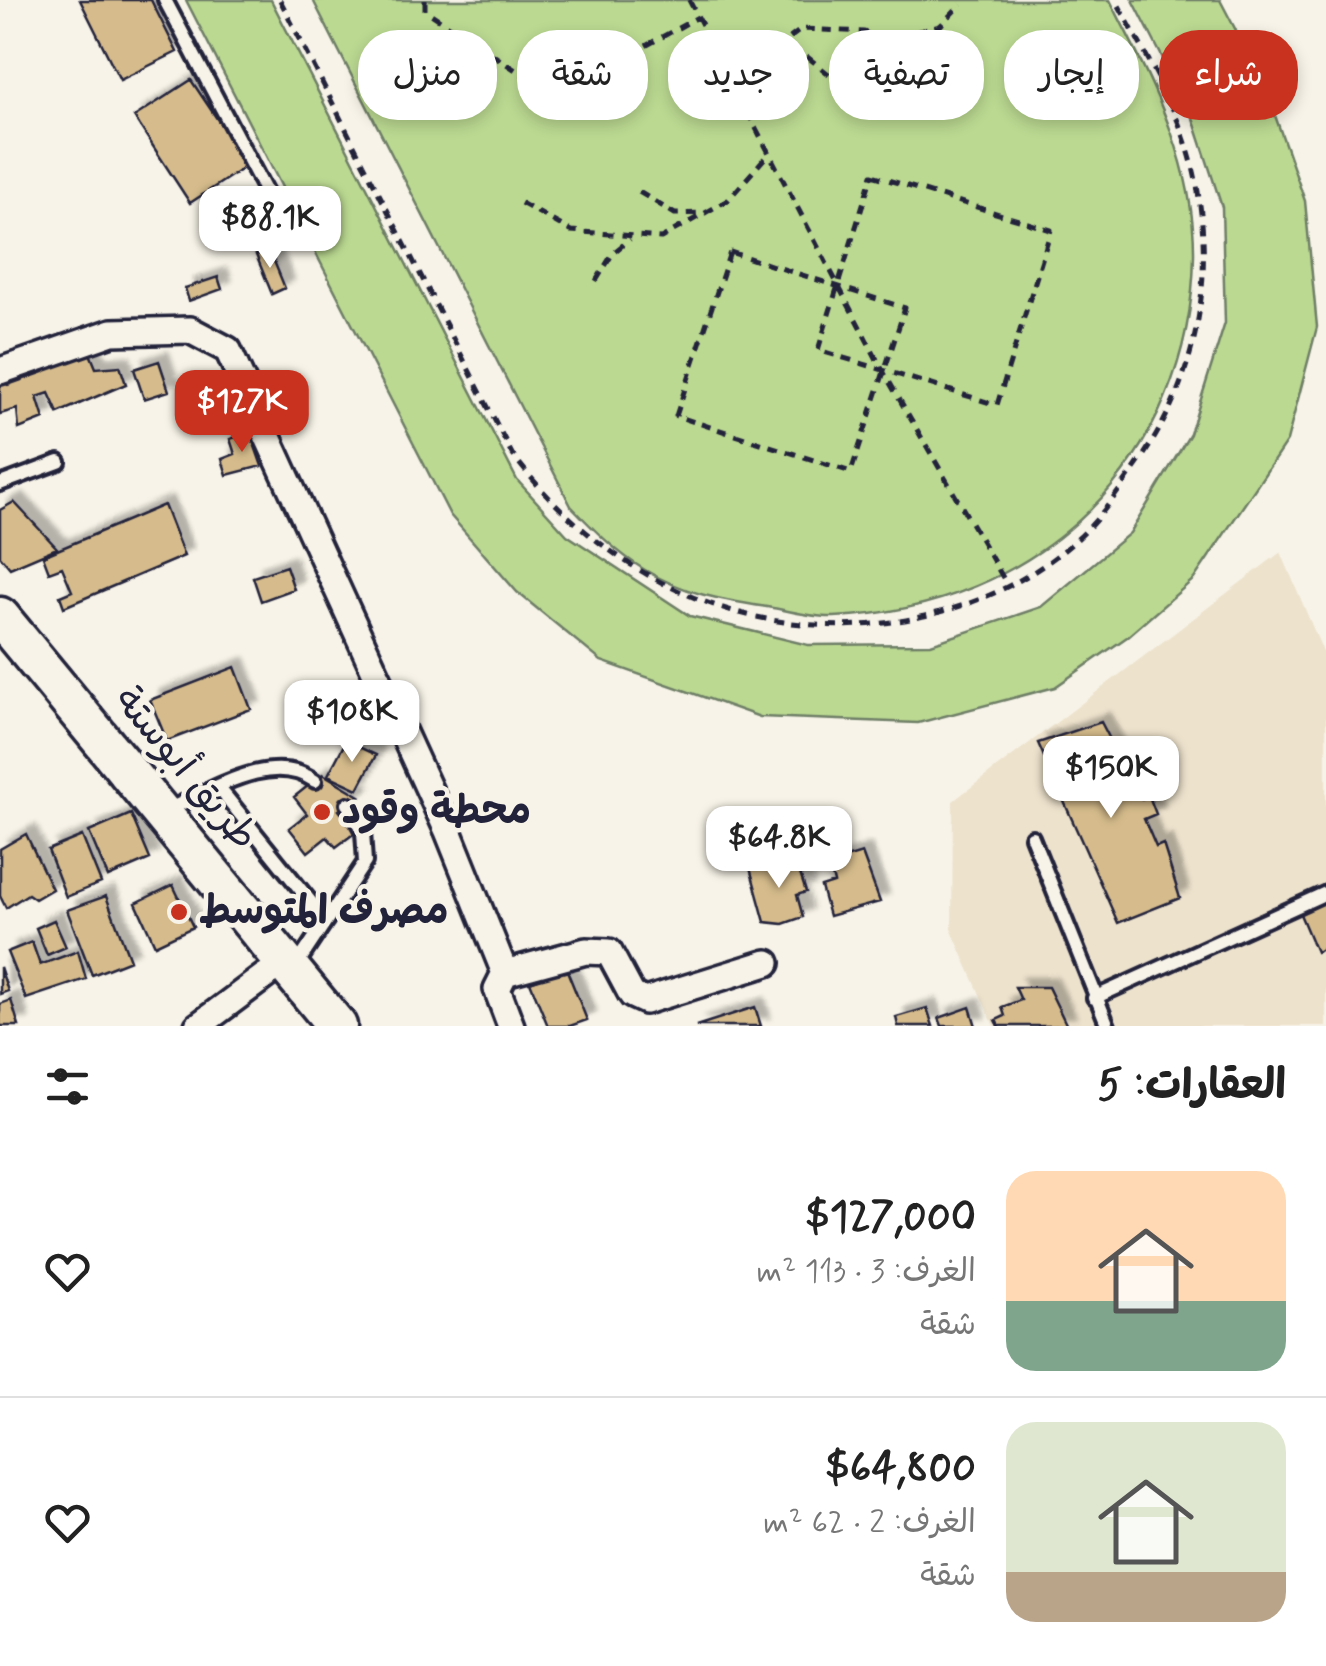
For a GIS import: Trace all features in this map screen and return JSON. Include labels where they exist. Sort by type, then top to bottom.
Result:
[{"type":"main road","name":"طريق أبوستة","points":[[0,617],[74,724],[162,812],[279,973],[337,1026]]},
{"type":"main road","points":[[0,656],[74,724],[279,973],[308,1026]]},
{"type":"street","points":[[0,370],[112,332],[190,330],[228,350],[448,831],[505,973]]},
{"type":"street","points":[[511,1026],[497,988],[505,973],[599,949],[614,956],[632,995],[645,1001],[767,963]]},
{"type":"street","points":[[198,1026],[279,973]]},
{"type":"lane","points":[[165,0],[280,218]]},
{"type":"lane","points":[[0,484],[59,462]]},
{"type":"lane","points":[[162,812],[252,774],[287,766],[315,781]]},
{"type":"lane","points":[[219,788],[326,921]]},
{"type":"lane","points":[[279,973],[326,921],[365,862],[364,832],[348,804]]},
{"type":"lane","points":[[1032,837],[1108,1026]]},
{"type":"lane","points":[[1094,998],[1326,893]]},
{"type":"path","points":[[280,0],[512,454],[568,520],[645,576],[709,606],[822,627],[920,617],[984,600],[1009,588],[1076,540],[1122,487],[1165,426],[1200,322],[1201,232],[1190,156],[1177,115],[1116,0]]},
{"type":"path","points":[[425,0],[425,10],[554,96],[698,17]]},
{"type":"path","points":[[689,0],[705,30]]},
{"type":"path","points":[[923,30],[940,26],[961,4]]},
{"type":"path","points":[[809,58],[829,74]]},
{"type":"path","points":[[752,120],[883,370],[1009,588]]},
{"type":"path","points":[[522,203],[571,230],[661,238],[728,200],[769,153]]},
{"type":"path","points":[[872,175],[1051,230],[997,405],[818,350],[839,286],[872,175]]},
{"type":"path","points":[[639,192],[675,214],[709,212]]},
{"type":"path","points":[[596,281],[613,253],[633,237]]},
{"type":"path","points":[[730,252],[839,286],[905,308],[851,472],[676,416],[730,252]]},
{"type":"shaded area","points":[[1281,552],[1326,659],[1326,1026],[994,1026],[952,931],[953,801]]},
{"type":"green space","points":[[186,0],[271,0],[517,480],[567,535],[690,616],[808,645],[931,644],[1041,607],[1130,533],[1190,434],[1225,323],[1222,207],[1194,120],[1277,120],[1305,201],[1317,327],[1287,441],[1194,579],[1127,637],[1055,687],[918,723],[760,717],[601,661],[517,592],[450,515]]},
{"type":"green space","points":[[313,0],[1110,0],[1125,30],[1004,30],[1004,120],[1139,120],[1139,57],[1159,102],[1159,120],[1167,120],[1179,154],[1192,220],[1194,255],[1186,330],[1165,398],[1133,458],[1089,511],[1037,554],[976,586],[908,608],[834,617],[719,599],[689,590],[660,578],[615,549],[571,506],[374,120],[497,120],[497,30],[358,30],[358,88]]},
{"type":"green space","points":[[1133,0],[1220,0],[1236,30],[1159,30],[1159,51]]},
{"type":"building","points":[[80,0],[151,0],[177,52],[120,80]]},
{"type":"building","points":[[191,80],[248,165],[190,203],[134,117]]},
{"type":"building","points":[[269,249],[285,288],[272,294],[256,255]]},
{"type":"building","points":[[218,277],[222,289],[189,301],[185,288]]},
{"type":"building","points":[[89,351],[96,368],[120,366],[126,384],[58,413],[49,393],[37,397],[44,419],[19,429],[17,409],[0,414],[0,381],[8,385],[44,372],[41,362]]},
{"type":"building","points":[[159,361],[169,391],[144,399],[134,369]]},
{"type":"building","points":[[250,432],[262,466],[227,475],[222,459],[235,454],[230,439]]},
{"type":"building","points":[[14,502],[57,548],[10,568],[0,556],[0,510]]},
{"type":"building","points":[[164,505],[184,556],[64,607],[60,596],[72,591],[62,567],[49,572],[43,556]]},
{"type":"building","points":[[286,566],[294,589],[261,601],[253,577]]},
{"type":"building","points":[[235,667],[251,709],[167,741],[150,700]]},
{"type":"building","points":[[1101,722],[1141,799],[1149,796],[1156,814],[1144,819],[1156,847],[1163,844],[1180,898],[1118,923],[1038,743]]},
{"type":"building","points":[[346,741],[376,755],[358,789],[328,775]]},
{"type":"building","points":[[323,774],[360,796],[339,810],[356,832],[336,847],[327,837],[308,852],[289,828],[307,814],[294,797]]},
{"type":"building","points":[[131,814],[150,859],[108,877],[89,832]]},
{"type":"building","points":[[26,834],[52,889],[35,899],[28,894],[6,908],[0,896],[0,849]]},
{"type":"building","points":[[82,836],[101,883],[66,897],[48,850]]},
{"type":"building","points":[[862,853],[880,902],[829,916],[821,887],[834,883],[829,863]]},
{"type":"building","points":[[795,858],[806,892],[797,895],[803,917],[783,924],[765,922],[750,868]]},
{"type":"building","points":[[173,885],[193,927],[155,945],[136,903]]},
{"type":"building","points":[[1326,895],[1326,948],[1316,952],[1297,907]]},
{"type":"building","points":[[106,896],[130,960],[92,975],[67,910]]},
{"type":"building","points":[[54,920],[66,947],[47,955],[36,928]]},
{"type":"building","points":[[32,942],[40,965],[78,951],[86,979],[26,999],[7,952]]},
{"type":"building","points":[[0,967],[8,991],[0,994]]},
{"type":"building","points":[[566,968],[587,1020],[570,1026],[548,1026],[530,982]]},
{"type":"building","points":[[1015,987],[1048,987],[1067,1026],[999,1026],[996,1020],[1005,1016],[1002,1007],[1021,1000]]},
{"type":"building","points":[[11,1000],[19,1026],[0,1026],[0,1004]]},
{"type":"building","points":[[755,1007],[761,1026],[696,1026]]},
{"type":"building","points":[[970,1007],[976,1026],[942,1026],[939,1018]]},
{"type":"building","points":[[927,1008],[933,1026],[898,1026],[896,1017]]},
{"type":"place","name":"محطة وقود","points":[[322,812]]},
{"type":"place","name":"مصرف المتوسط","points":[[179,912]]}]
